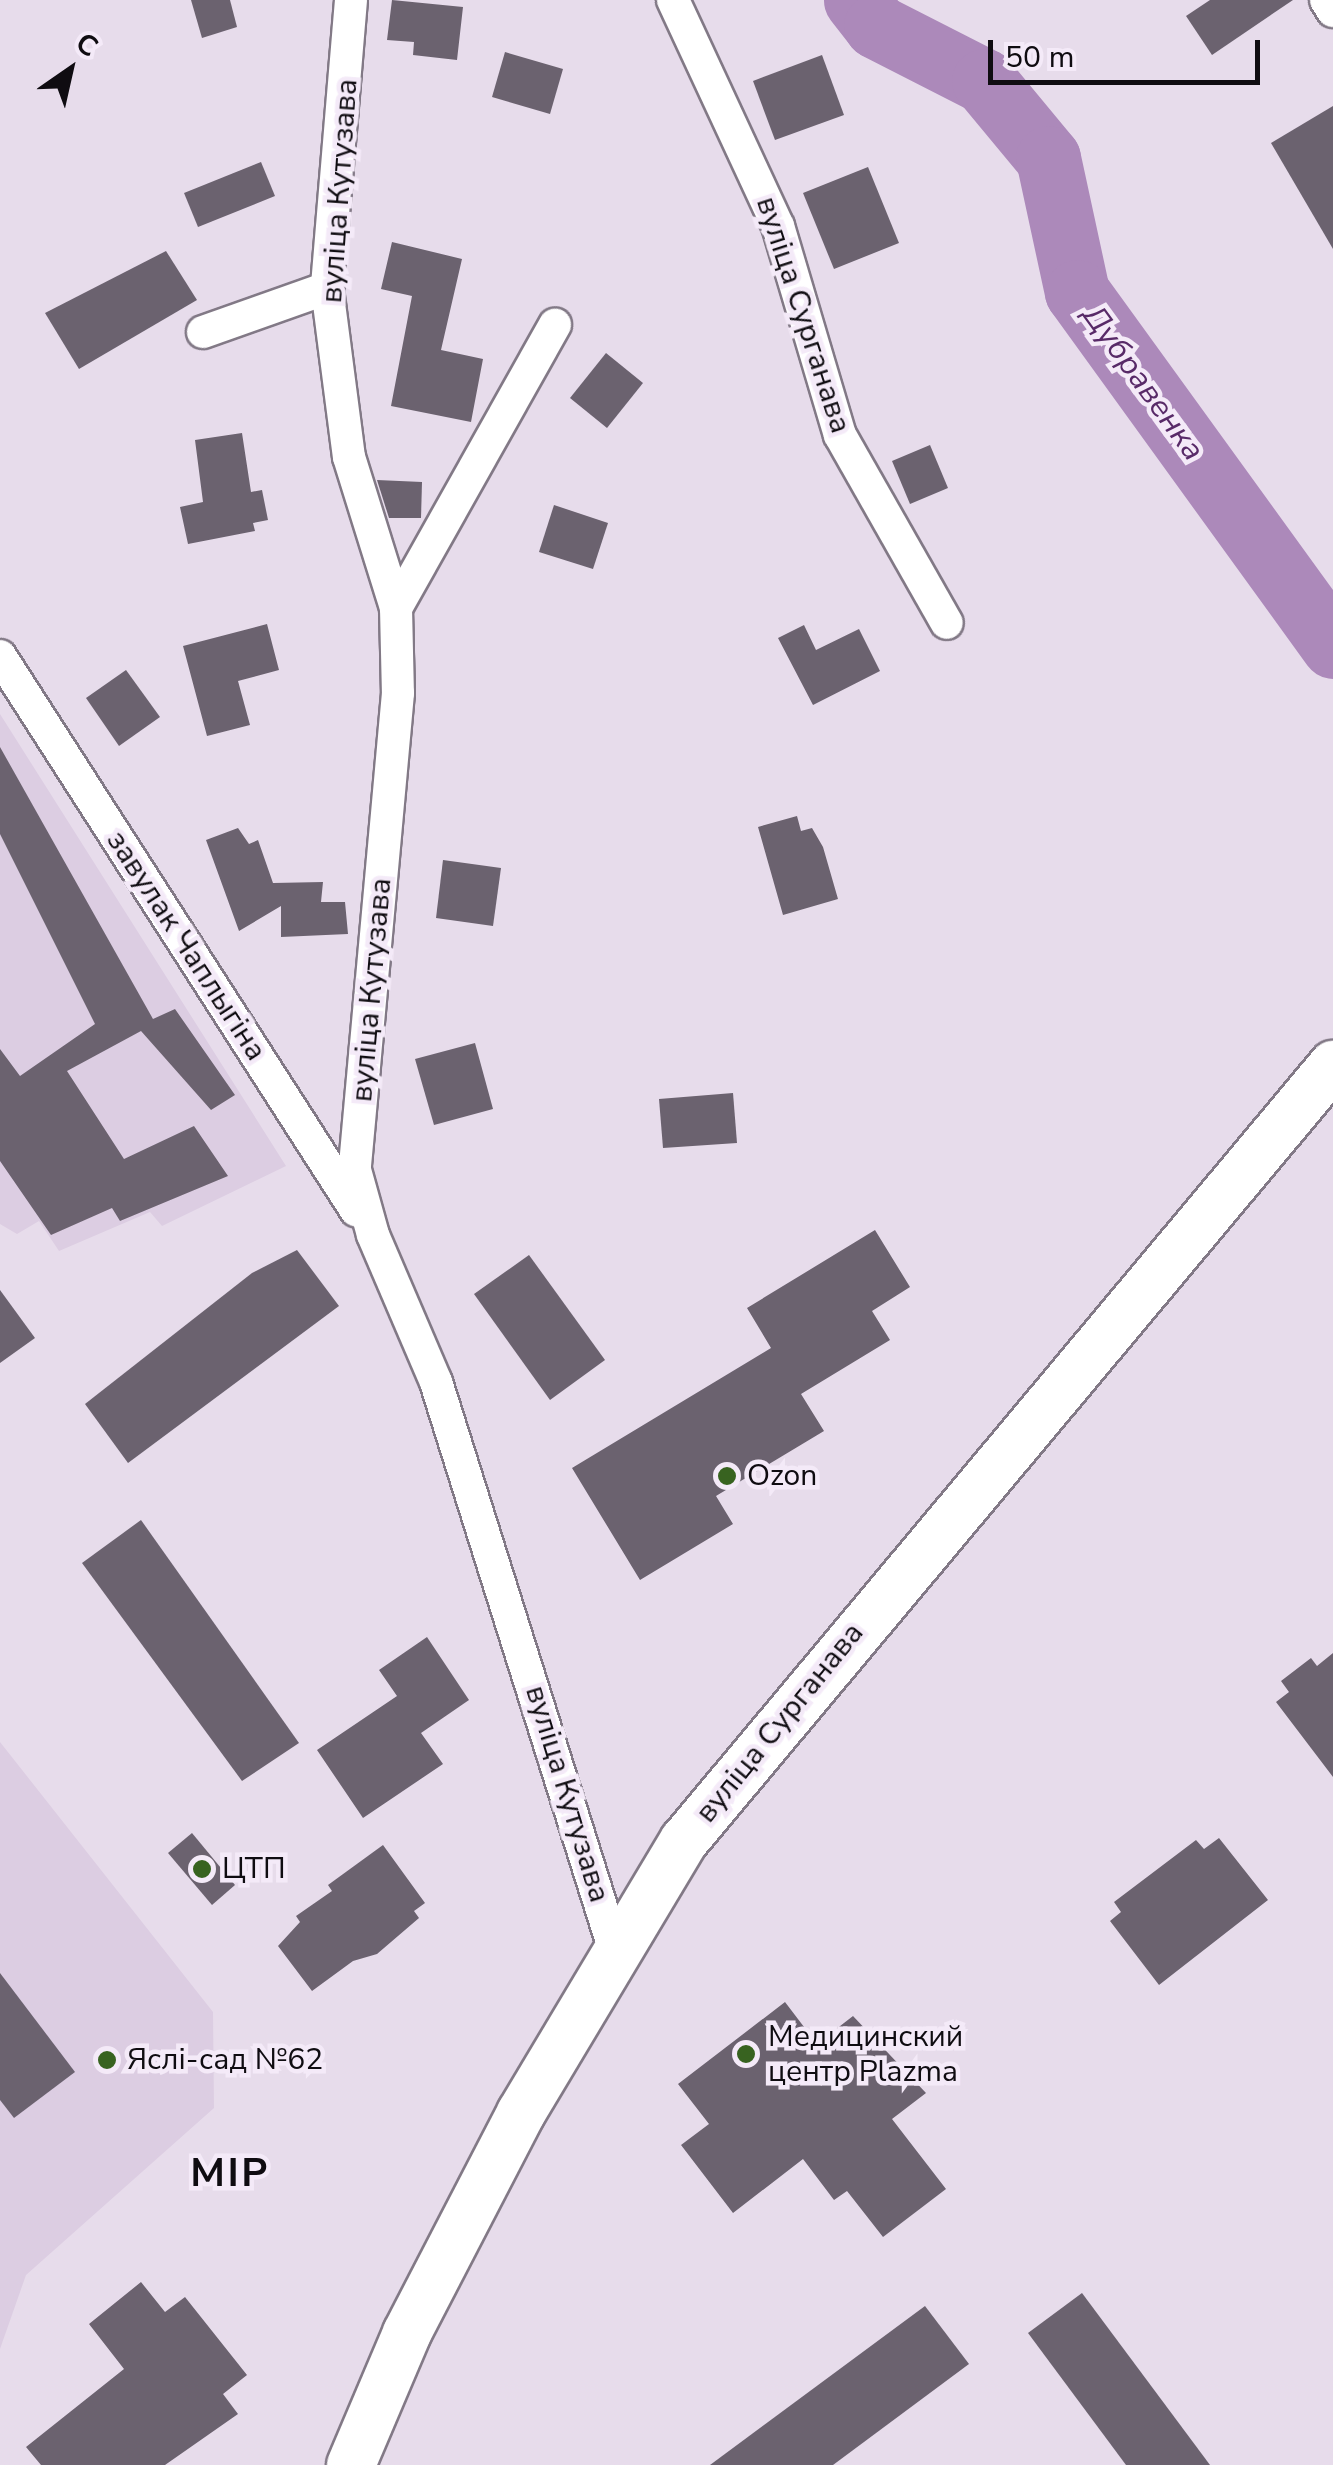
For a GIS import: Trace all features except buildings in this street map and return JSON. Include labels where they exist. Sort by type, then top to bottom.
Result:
[{"type":"main road","name":"вуліца Сурганава","points":[[351,2465],[407,2333],[614,1948],[730,1780],[1333,1065]]},
{"type":"street","name":"вуліца Кутузава","points":[[351,0],[327,288],[349,456],[396,608],[398,692],[355,1170],[373,1235],[436,1382],[614,1948]]},
{"type":"street","name":"вуліца Сурганава","points":[[673,0],[778,226],[840,435],[947,623]]},
{"type":"street","points":[[1326,0],[1333,11]]},
{"type":"street","points":[[204,332],[327,288]]},
{"type":"street","points":[[396,608],[555,325]]},
{"type":"street","name":"завулак Чаплыгіна","points":[[0,656],[373,1235]]},
{"type":"shaded area","points":[[0,714],[286,1166],[162,1226],[150,1212],[59,1251],[39,1221],[17,1234],[0,1224]]},
{"type":"shaded area","name":"Яслі-сад №62","points":[[0,1742],[213,2012],[214,2108],[26,2275],[0,2349]]},
{"type":"waterway","name":"Дубравенка","points":[[856,0],[876,26],[984,81],[1048,158],[1077,292],[1333,646]]},
{"type":"place","name":"Ozon","points":[[727,1476]]},
{"type":"place","name":"ЦТП","points":[[202,1869]]},
{"type":"place","name":"Медицинский центр Plazma","points":[[746,2054]]},
{"type":"place","name":"Яслі-сад №62","points":[[107,2060]]},
{"type":"district","name":"МІР","points":[[230,2173]]}]
